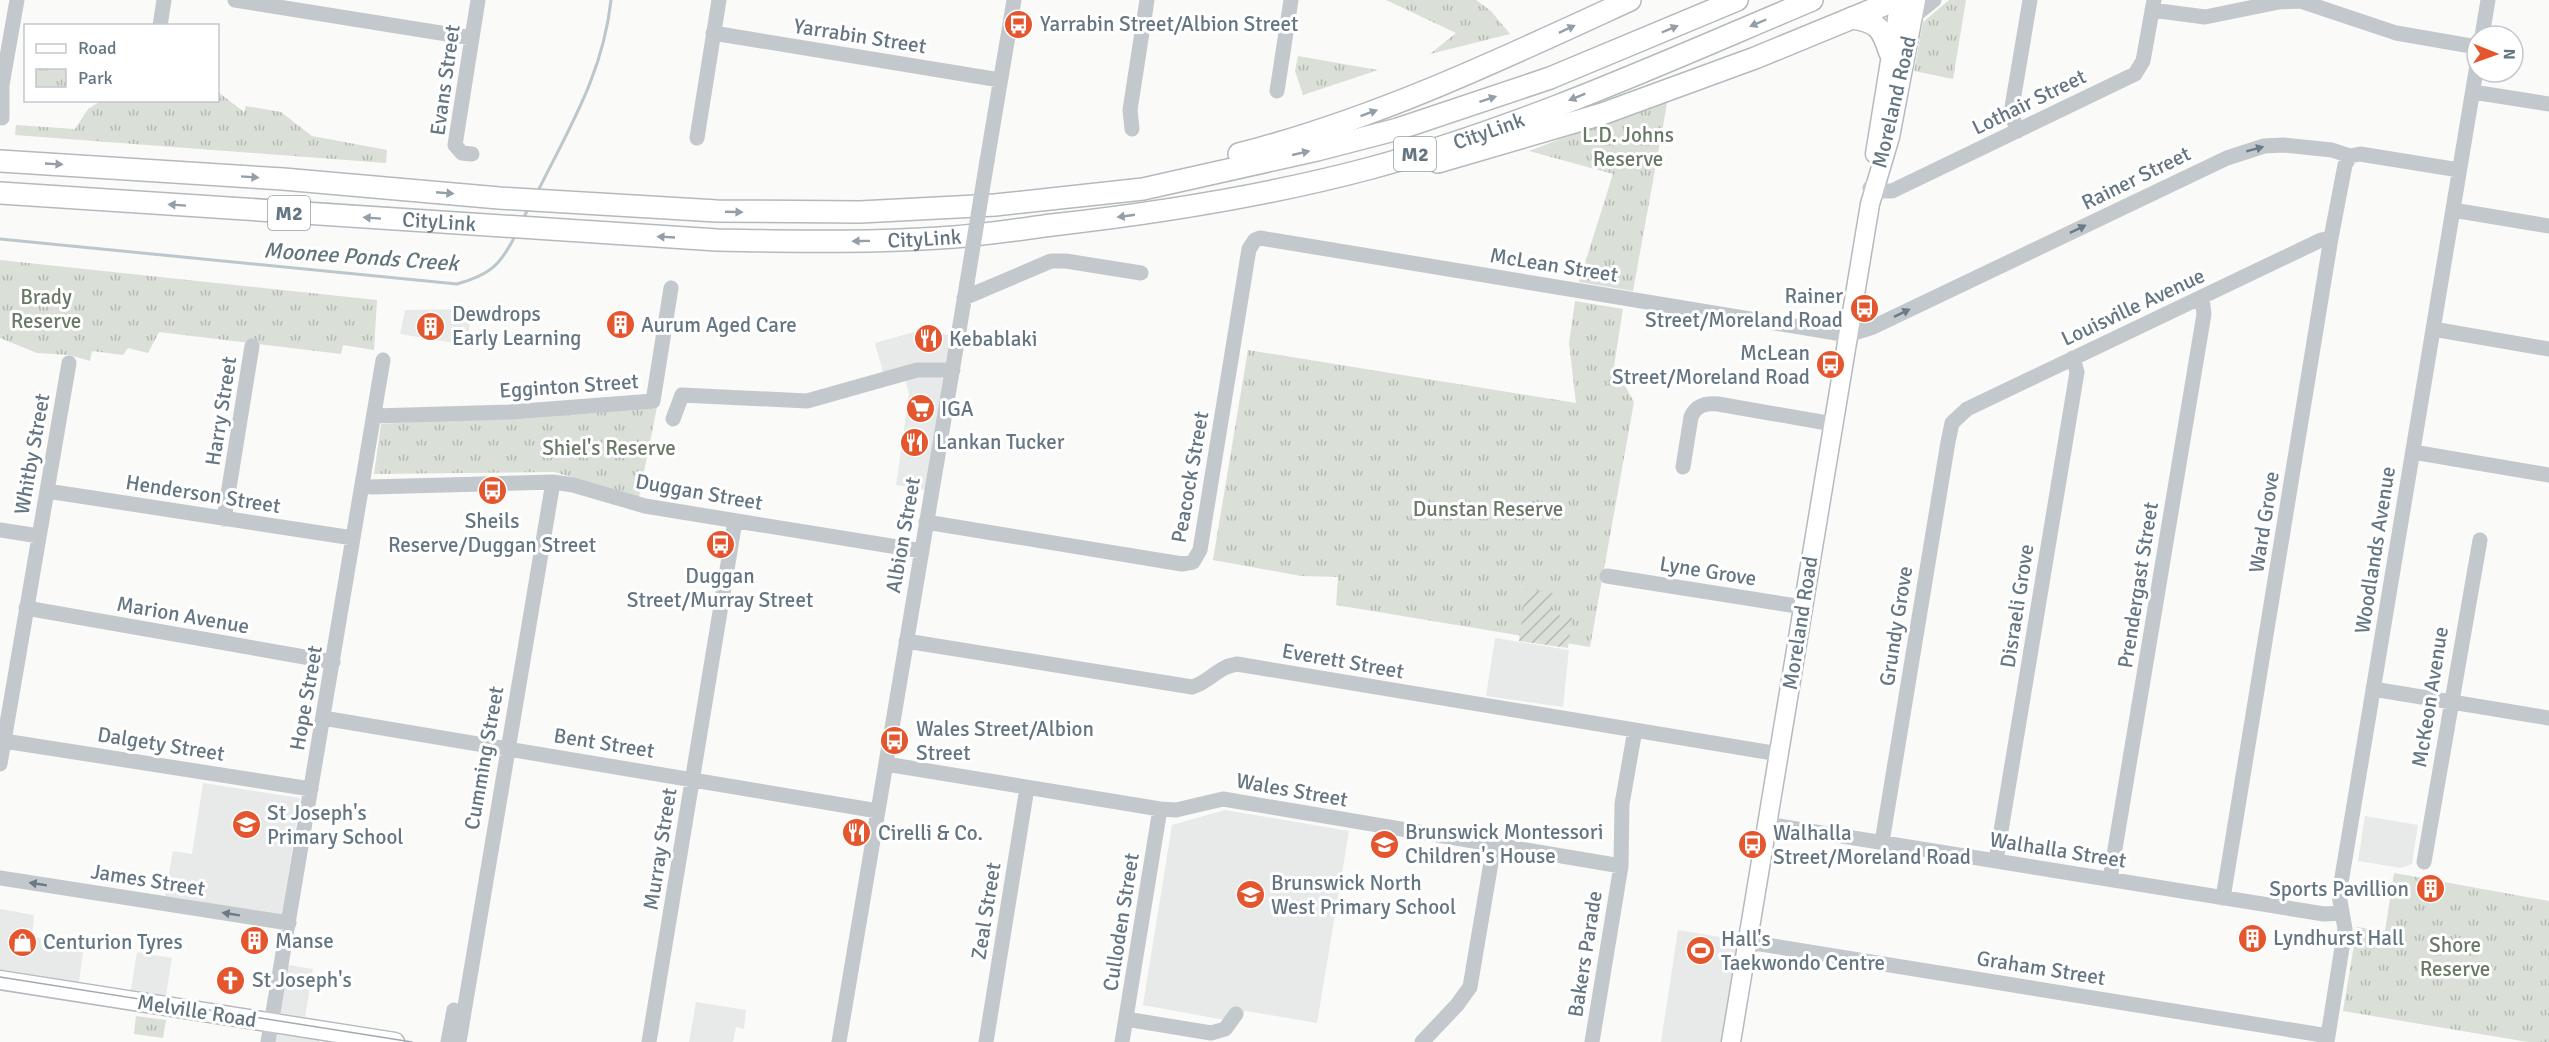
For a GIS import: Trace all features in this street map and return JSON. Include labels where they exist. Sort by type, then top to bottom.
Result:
[{"type":"highway","points":[[1070,197],[1243,153],[1358,117],[1454,81],[1630,0]]},
{"type":"highway","name":"CityLink","points":[[0,161],[283,179],[499,198],[717,211],[812,213],[930,210],[1143,189],[1317,150],[1398,129],[1550,78],[1737,0]]},
{"type":"highway","name":"CityLink","points":[[0,193],[717,240],[878,241],[941,238],[1167,210],[1304,185],[1373,167],[1454,142],[1547,109],[1812,0]]},
{"type":"highway","points":[[1167,210],[1270,200],[1336,189],[1407,172],[1602,114],[1755,58],[1898,0]]},
{"type":"highway","points":[[1852,18],[1864,20],[1879,27],[1890,53]]},
{"type":"main road","name":"Moreland Road","points":[[1731,1042],[1871,194],[1898,0]]},
{"type":"main road","name":"Moreland Road","points":[[1871,194],[1890,137],[1915,9]]},
{"type":"main road","name":"Melville Road","points":[[0,980],[395,1042]]},
{"type":"street","points":[[2,118],[2,85],[19,27],[17,0]]},
{"type":"street","points":[[160,24],[164,0]]},
{"type":"street","points":[[235,0],[472,38]]},
{"type":"street","name":"Evans Street","points":[[472,154],[462,153],[455,145],[478,0]]},
{"type":"street","points":[[697,138],[719,0]]},
{"type":"street","name":"Albion Street","points":[[839,1042],[1014,0]]},
{"type":"street","points":[[1132,129],[1130,110],[1147,0]]},
{"type":"street","points":[[1277,91],[1291,0]]},
{"type":"street","points":[[1915,9],[1934,0]]},
{"type":"street","points":[[2018,131],[2013,119],[2012,107],[2030,0]]},
{"type":"street","points":[[2484,24],[2488,0]]},
{"type":"street","points":[[2153,5],[2205,17],[2279,2],[2300,1],[2396,33],[2465,45]]},
{"type":"street","name":"Lothair Street","points":[[1871,194],[1892,191],[2135,74],[2142,66],[2153,5]]},
{"type":"street","name":"Yarrabin Street","points":[[713,33],[1000,80]]},
{"type":"street","name":"Woodlands Avenue","points":[[2327,1039],[2345,929],[2339,895],[2474,84]]},
{"type":"street","points":[[2473,92],[2549,105]]},
{"type":"street","name":"Rainer Street","points":[[1848,335],[1873,327],[2227,158],[2265,146],[2283,145],[2332,150],[2350,156],[2360,154],[2459,170]]},
{"type":"street","name":"Ward Grove","points":[[2223,898],[2331,238],[2345,165],[2350,156]]},
{"type":"street","points":[[2453,210],[2549,226]]},
{"type":"street","name":"McLean Street","points":[[1255,240],[1265,238],[1848,335]]},
{"type":"street","name":"Louisville Avenue","points":[[1955,418],[1967,409],[2073,358],[2321,240],[2331,238]]},
{"type":"street","name":"Peacock Street","points":[[926,522],[1182,564],[1193,562],[1200,550],[1249,249],[1255,240]]},
{"type":"street","points":[[965,290],[1051,261],[1066,261],[1141,273]]},
{"type":"street","name":"Egginton Street","points":[[374,416],[520,412],[652,401],[671,288]]},
{"type":"street","name":"Prendergast Street","points":[[2110,879],[2204,314],[2202,298]]},
{"type":"street","points":[[2433,329],[2549,349]]},
{"type":"street","name":"Harry Street","points":[[224,519],[252,346]]},
{"type":"street","name":"Disraeli Grove","points":[[1996,861],[2077,372],[2073,358]]},
{"type":"street","name":"Hope Street","points":[[268,1042],[383,360]]},
{"type":"street","name":"Whitby Street","points":[[0,764],[69,363]]},
{"type":"street","points":[[673,419],[682,395],[802,401],[917,370],[952,370]]},
{"type":"street","points":[[1683,467],[1691,417],[1701,405],[1718,404],[1833,424]]},
{"type":"street","name":"Grundy Grove","points":[[1882,842],[1948,442],[1955,418]]},
{"type":"street","points":[[2412,452],[2549,475]]},
{"type":"street","name":"Duggan Street","points":[[362,485],[371,487],[548,482],[573,485],[645,506],[922,551]]},
{"type":"street","name":"Cumming Street","points":[[459,1042],[471,940],[548,482]]},
{"type":"street","name":"Henderson Street","points":[[47,491],[353,538]]},
{"type":"street","name":"Murray Street","points":[[649,1042],[735,521]]},
{"type":"street","points":[[0,530],[39,536]]},
{"type":"street","name":"McKeon Avenue","points":[[2424,862],[2480,540]]},
{"type":"street","name":"Lyne Grove","points":[[1607,576],[1803,608]]},
{"type":"street","name":"Marion Avenue","points":[[26,608],[333,662]]},
{"type":"street","name":"Everett Street","points":[[906,641],[1192,687],[1219,670],[1238,664],[1779,754]]},
{"type":"street","points":[[2373,689],[2549,718]]},
{"type":"street","name":"Bent Street","points":[[323,718],[878,812]]},
{"type":"street","name":"Bakers Parade","points":[[1592,1042],[1621,867],[1622,804],[1635,730]]},
{"type":"street","name":"Dalgety Street","points":[[4,741],[312,789]]},
{"type":"street","name":"Wales Street","points":[[886,764],[1160,809],[1176,810],[1223,799],[1621,867]]},
{"type":"street","name":"Zeal Street","points":[[986,1042],[1027,788]]},
{"type":"street","name":"Culloden Street","points":[[1122,1042],[1160,809]]},
{"type":"street","name":"Walhalla Street","points":[[1767,824],[2324,915],[2342,913]]},
{"type":"street","points":[[1422,1042],[1457,1005],[1470,987],[1494,845]]},
{"type":"street","name":"James Street","points":[[0,878],[289,923]]},
{"type":"street","name":"Cumming Street","points":[[448,1042],[471,940]]},
{"type":"street","name":"Graham Street","points":[[1748,942],[2327,1039]]},
{"type":"street","points":[[1126,1019],[1211,1033],[1225,1029],[1236,1014]]},
{"type":"shaded area","points":[[473,309],[466,345],[400,334],[405,310]]},
{"type":"shaded area","points":[[914,332],[952,335],[926,490],[896,485],[909,394],[904,375],[885,380],[875,343]]},
{"type":"shaded area","points":[[1495,638],[1569,650],[1563,707],[1486,696]]},
{"type":"shaded area","name":"St Joseph's Primary School","points":[[203,783],[300,798],[282,915],[165,896],[173,851],[192,854]]},
{"type":"shaded area","name":"Brunswick North West Primary School","points":[[1225,810],[1349,831],[1317,1023],[1246,1011],[1225,1020],[1143,1005],[1172,825]]},
{"type":"shaded area","points":[[2365,816],[2418,825],[2412,864],[2401,868],[2358,861]]},
{"type":"shaded area","points":[[0,909],[34,915],[32,937],[84,945],[79,982],[0,970]]},
{"type":"shaded area","points":[[1678,930],[1745,941],[1728,1042],[1661,1042]]},
{"type":"shaded area","points":[[137,952],[172,958],[166,996],[131,990]]},
{"type":"shaded area","points":[[288,965],[313,969],[305,1017],[280,1013]]},
{"type":"shaded area","points":[[696,1002],[746,1010],[744,1029],[736,1027],[733,1042],[689,1042]]},
{"type":"shaded area","points":[[276,1034],[319,1040],[319,1042],[275,1042]]},
{"type":"green space","points":[[1386,0],[1476,0],[1491,11],[1510,34],[1430,54],[1456,33]]},
{"type":"green space","points":[[1949,0],[1966,0],[1953,79],[1914,71],[1923,22]]},
{"type":"green space","points":[[1298,56],[1378,70],[1303,95],[1295,71]]},
{"type":"green space","points":[[219,93],[244,112],[246,106],[281,112],[312,136],[387,150],[386,163],[15,135],[16,125],[75,129],[88,109],[99,102],[219,102]]},
{"type":"green space","name":"L.D. Johns Reserve","points":[[1668,98],[1633,291],[1579,282],[1613,174],[1529,151]]},
{"type":"green space","name":"Brady Reserve","points":[[0,260],[377,300],[374,350],[343,345],[341,354],[159,332],[148,353],[128,348],[123,355],[92,351],[90,361],[69,355],[37,353],[0,338]]},
{"type":"green space","name":"Dunstan Reserve","points":[[1575,301],[1623,309],[1614,366],[1634,402],[1590,647],[1336,605],[1338,577],[1301,576],[1213,560],[1248,350],[1576,403],[1569,343]]},
{"type":"green space","name":"Shiel's Reserve","points":[[657,407],[639,497],[554,472],[374,474],[381,424]]},
{"type":"green space","points":[[1526,589],[1553,593],[1550,614],[1572,617],[1568,648],[1519,641]]},
{"type":"green space","name":"Shore Reserve","points":[[2394,873],[2549,901],[2549,1042],[2528,1042],[2343,1011],[2357,927],[2385,931]]},
{"type":"green space","points":[[136,1016],[166,1020],[163,1038],[134,1034]]},
{"type":"waterway","name":"Moonee Ponds Creek","points":[[537,193],[593,76],[607,27],[611,0]]},
{"type":"waterway","name":"Moonee Ponds Creek","points":[[523,219],[529,207]]},
{"type":"waterway","name":"Moonee Ponds Creek","points":[[0,239],[457,284],[477,277],[492,268],[504,255],[515,236]]},
{"type":"tram line","points":[[0,977],[412,1042]]},
{"type":"place","name":"Yarrabin Street/Albion Street","points":[[1019,24]]},
{"type":"place","name":"Rainer Street/Moreland Road","points":[[1864,308]]},
{"type":"place","name":"Aurum Aged Care","points":[[620,325]]},
{"type":"place","name":"Dewdrops Early Learning","points":[[431,326]]},
{"type":"place","name":"Kebablaki","points":[[928,339]]},
{"type":"place","name":"McLean Street/Moreland Road","points":[[1831,365]]},
{"type":"place","name":"IGA","points":[[920,409]]},
{"type":"place","name":"Lankan Tucker","points":[[915,442]]},
{"type":"place","name":"Sheils Reserve/Duggan Street","points":[[492,490]]},
{"type":"place","name":"Duggan Street/Murray Street","points":[[720,545]]},
{"type":"place","name":"Wales Street/Albion Street","points":[[895,741]]},
{"type":"place","name":"St Joseph's Primary School","points":[[246,825]]},
{"type":"place","name":"Cirelli & Co.","points":[[857,833]]},
{"type":"place","name":"Brunswick Montessori Children's House","points":[[1384,844]]},
{"type":"place","name":"Walhalla Street/Moreland Road","points":[[1752,845]]},
{"type":"place","name":"Sports Pavillion","points":[[2430,889]]},
{"type":"place","name":"Brunswick North West Primary School","points":[[1250,895]]},
{"type":"place","name":"Lyndhurst Hall","points":[[2252,938]]},
{"type":"place","name":"Manse","points":[[254,941]]},
{"type":"place","name":"Centurion Tyres","points":[[22,942]]},
{"type":"place","name":"Hall's Taekwondo Centre","points":[[1700,951]]},
{"type":"place","name":"St Joseph's","points":[[231,980]]}]
